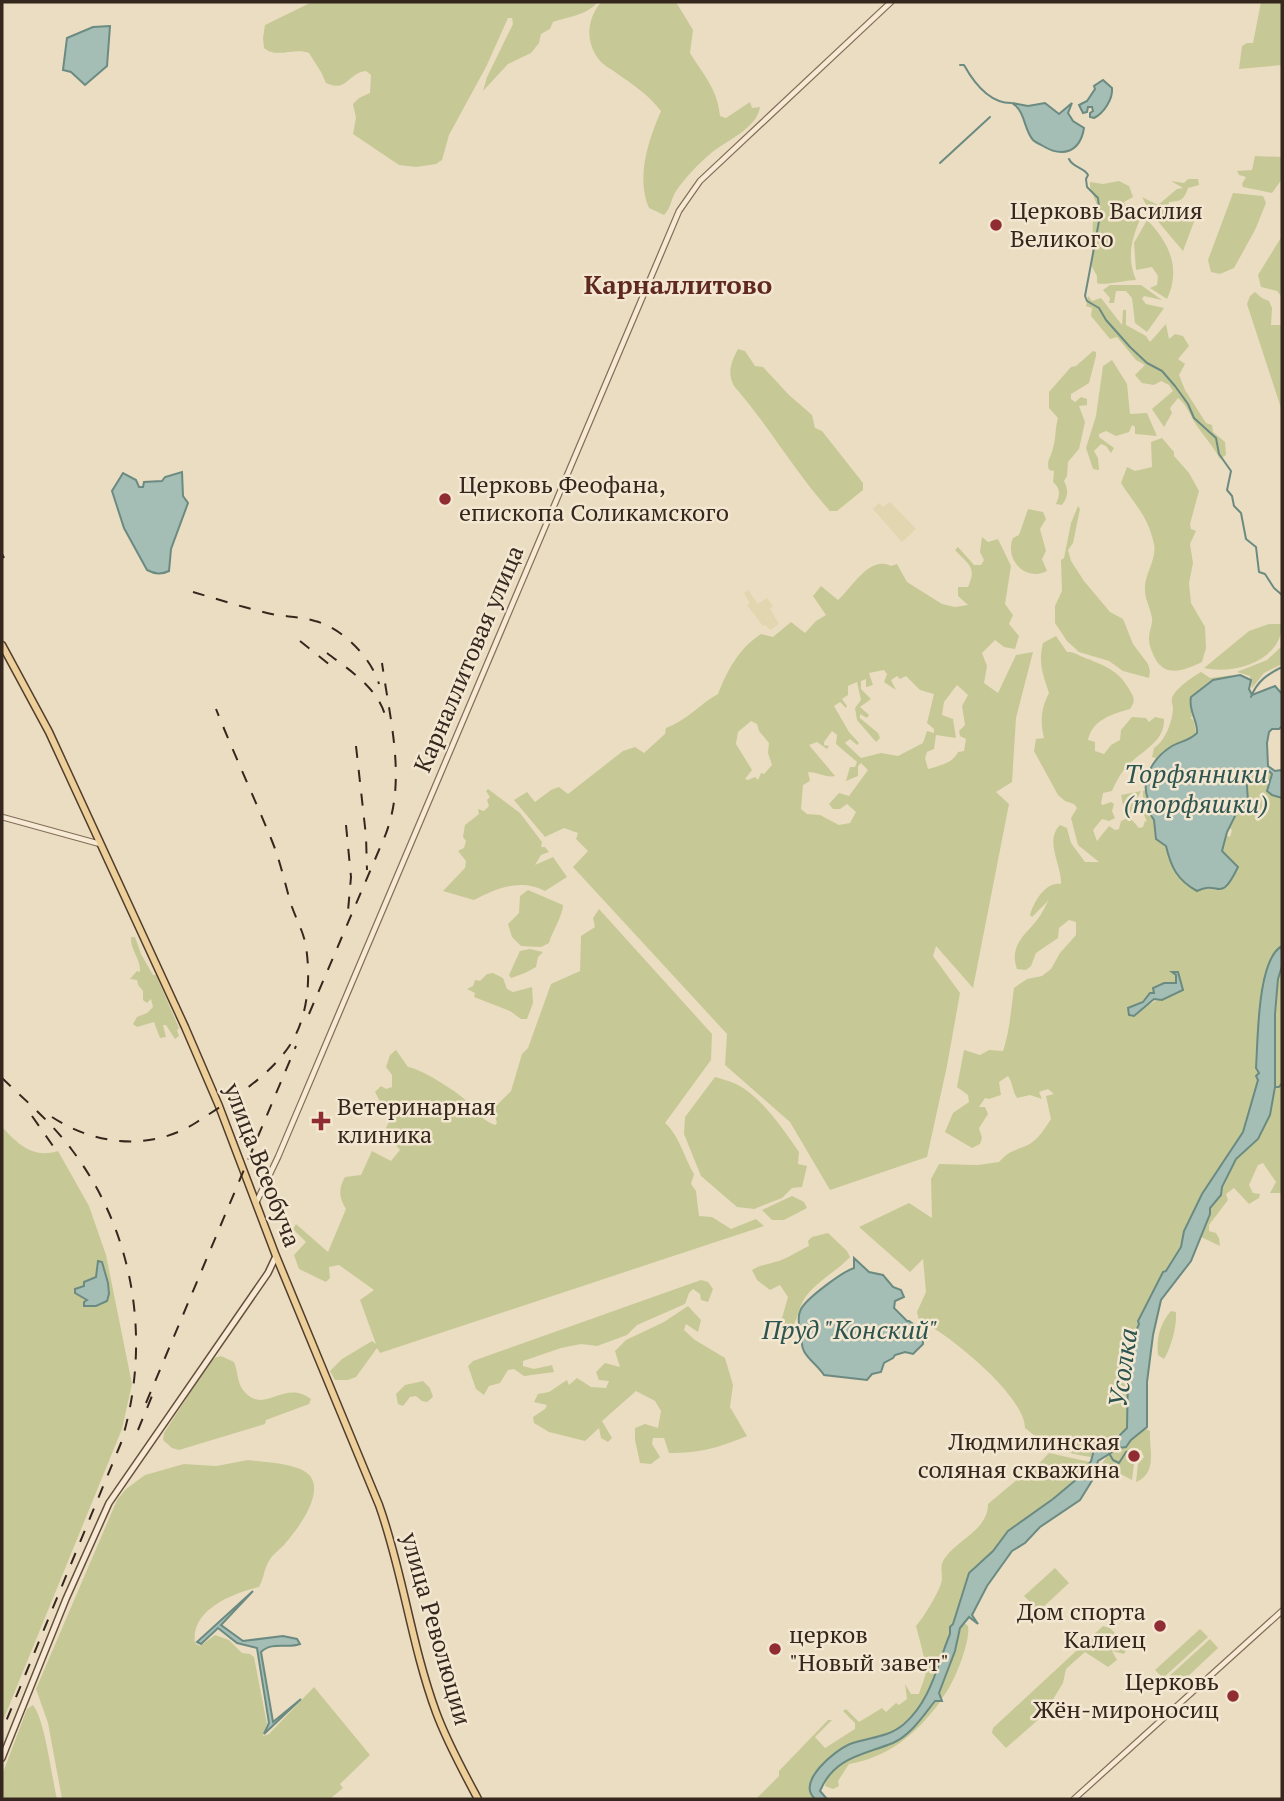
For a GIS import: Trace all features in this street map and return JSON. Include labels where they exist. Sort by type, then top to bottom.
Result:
[{"type":"main road","name":"улица Всеобуча","points":[[2,645],[49,732],[185,1027],[379,1504]]},
{"type":"main road","points":[[2,1758],[66,1600],[109,1503],[268,1273],[276,1256]]},
{"type":"main road","name":"улица Революции","points":[[379,1504],[392,1543],[419,1657],[435,1711],[478,1799]]},
{"type":"street","name":"Карналлитовая улица","points":[[256,1203],[679,211],[700,181],[891,2]]},
{"type":"street","points":[[2,817],[100,844]]},
{"type":"street","points":[[1074,1799],[1282,1611]]},
{"type":"shaded area","points":[[890,502],[916,529],[902,542],[873,509],[879,503],[883,507]]},
{"type":"shaded area","points":[[748,590],[758,604],[767,598],[779,624],[770,630],[763,626],[747,605],[750,603],[744,593]]},
{"type":"green space","points":[[312,2],[598,2],[583,13],[553,22],[550,29],[541,34],[539,43],[531,53],[508,64],[483,91],[513,24],[512,18],[508,18],[486,67],[449,135],[442,160],[436,164],[416,167],[399,165],[353,134],[356,118],[353,104],[370,93],[371,75],[366,71],[339,86],[333,85],[326,83],[309,53],[274,53],[264,48],[265,25]]},
{"type":"green space","points":[[601,2],[676,2],[693,30],[690,53],[713,90],[720,116],[726,118],[750,102],[752,108],[760,107],[758,115],[747,128],[710,154],[688,176],[676,191],[664,215],[649,208],[644,184],[645,159],[661,111],[645,94],[603,63],[592,48],[590,24]]},
{"type":"green space","points":[[1261,2],[1282,2],[1282,65],[1239,69],[1242,46],[1253,43]]},
{"type":"green space","points":[[1255,156],[1282,157],[1282,179],[1272,193],[1243,187],[1246,177],[1239,175],[1237,171],[1252,170]]},
{"type":"green space","points":[[1188,179],[1198,179],[1199,185],[1188,188],[1182,199],[1169,202],[1166,215],[1171,219],[1176,218],[1176,212],[1191,211],[1195,219],[1183,251],[1150,212],[1142,197],[1158,205],[1177,189],[1183,188],[1171,181],[1184,183]]},
{"type":"green space","points":[[1119,181],[1129,186],[1133,197],[1124,202],[1126,207],[1138,210],[1142,215],[1135,231],[1131,255],[1136,280],[1100,284],[1097,283],[1092,267],[1093,210],[1097,205],[1090,182],[1103,184]]},
{"type":"green space","points":[[1233,193],[1263,196],[1266,203],[1234,268],[1220,274],[1211,272],[1208,260]]},
{"type":"green space","points":[[1147,220],[1162,238],[1171,257],[1173,277],[1167,299],[1150,288],[1157,285],[1158,276],[1152,267],[1136,270],[1134,243]]},
{"type":"green space","points":[[1282,236],[1282,297],[1277,291],[1261,287],[1258,275]]},
{"type":"green space","points":[[1110,285],[1141,285],[1162,300],[1144,296],[1142,299],[1146,304],[1164,308],[1147,332],[1135,323],[1132,298],[1126,291],[1116,291],[1114,303],[1109,303],[1110,298],[1103,290]]},
{"type":"green space","points":[[1255,292],[1269,301],[1272,308],[1271,325],[1282,325],[1282,411],[1247,304]]},
{"type":"green space","points":[[1088,296],[1092,301],[1101,298],[1122,325],[1123,310],[1126,310],[1126,325],[1146,336],[1150,342],[1166,324],[1169,339],[1175,334],[1183,336],[1189,346],[1178,359],[1185,364],[1179,375],[1185,390],[1206,423],[1212,425],[1213,432],[1225,442],[1226,455],[1220,459],[1178,398],[1170,408],[1172,413],[1164,427],[1152,409],[1173,391],[1161,381],[1154,385],[1142,383],[1135,375],[1145,365],[1136,360],[1117,337],[1110,339],[1091,316],[1092,308],[1086,306]]},
{"type":"green space","points":[[738,349],[745,351],[755,366],[763,367],[812,415],[815,428],[822,431],[863,483],[863,490],[837,511],[830,511],[817,496],[734,386],[731,367]]},
{"type":"green space","points":[[1093,351],[1096,356],[1089,383],[1071,394],[1071,399],[1075,402],[1081,397],[1087,399],[1087,405],[1079,406],[1085,422],[1079,449],[1068,462],[1064,481],[1067,496],[1062,505],[1056,504],[1059,490],[1053,482],[1054,471],[1049,470],[1048,464],[1058,418],[1049,408],[1049,392],[1071,367],[1076,366]]},
{"type":"green space","points":[[1112,360],[1127,384],[1130,414],[1147,413],[1157,436],[1135,434],[1135,427],[1132,425],[1129,432],[1116,436],[1106,431],[1099,434],[1099,437],[1114,448],[1111,453],[1101,444],[1094,451],[1099,470],[1093,469],[1086,448],[1096,416],[1103,366]]},
{"type":"green space","points":[[1162,438],[1189,473],[1199,491],[1190,524],[1191,529],[1196,531],[1190,544],[1193,563],[1189,583],[1191,603],[1205,627],[1206,648],[1202,662],[1174,671],[1157,662],[1150,647],[1152,618],[1145,586],[1154,544],[1145,518],[1121,483],[1127,467],[1135,471],[1152,467],[1151,442]]},
{"type":"green space","points":[[1078,506],[1080,509],[1073,543],[1068,550],[1071,561],[1110,612],[1123,619],[1133,644],[1148,664],[1149,678],[1123,671],[1109,661],[1079,652],[1067,641],[1055,623],[1055,606],[1062,591],[1061,560],[1064,558],[1071,523]]},
{"type":"green space","points":[[1028,509],[1043,512],[1046,519],[1040,529],[1046,551],[1042,559],[1047,571],[1039,574],[1032,574],[1019,567],[1012,554],[1013,538],[1019,535]]},
{"type":"green space","points":[[982,537],[988,542],[998,539],[1011,566],[1005,604],[1013,615],[1009,624],[1019,636],[1015,649],[1004,647],[995,640],[982,653],[987,666],[984,683],[998,693],[1016,655],[1033,652],[1016,718],[1012,782],[996,792],[1009,804],[973,988],[936,946],[933,956],[960,993],[927,1157],[830,1190],[790,1122],[725,1065],[727,1034],[573,867],[588,851],[576,839],[578,833],[564,828],[545,837],[514,800],[527,792],[535,802],[559,787],[568,794],[623,751],[635,747],[644,753],[665,734],[666,728],[681,721],[718,694],[735,661],[753,640],[761,634],[773,637],[791,622],[805,633],[826,615],[813,596],[821,586],[838,600],[868,569],[875,565],[897,564],[907,582],[942,604],[955,607],[968,605],[958,596],[958,587],[968,587],[972,570],[955,550],[958,547],[974,565],[981,565],[984,560],[980,552]],"holes":[[[884,670],[887,674],[884,682],[896,690],[891,680],[897,676],[900,679],[906,676],[920,690],[934,694],[927,723],[934,729],[934,733],[927,731],[923,743],[898,756],[881,753],[861,758],[845,743],[850,739],[857,745],[859,743],[849,732],[834,706],[840,702],[846,708],[842,699],[848,695],[848,686],[857,682],[861,700],[855,708],[857,720],[876,742],[880,738],[878,733],[860,718],[860,714],[867,718],[869,715],[860,707],[871,699],[861,689],[861,681],[866,679],[866,687],[873,685],[869,673]],[[957,685],[968,695],[962,706],[965,725],[959,731],[960,736],[966,739],[964,751],[958,752],[945,764],[928,769],[925,758],[927,752],[934,749],[936,735],[956,738],[953,719],[942,715],[944,702]],[[751,721],[757,724],[769,743],[768,753],[772,765],[764,774],[761,773],[758,780],[755,777],[745,779],[752,770],[736,744],[738,732]],[[832,731],[837,735],[836,744],[857,762],[855,767],[850,767],[846,781],[858,776],[858,766],[861,763],[868,770],[849,796],[839,793],[829,804],[833,809],[840,809],[847,804],[856,812],[850,823],[839,825],[820,815],[807,814],[801,809],[803,785],[810,781],[808,772],[835,776],[809,745],[817,742],[827,749],[829,746],[824,745]]]},
{"type":"green space","points":[[1269,624],[1282,624],[1280,637],[1265,656],[1242,667],[1216,670],[1204,668],[1249,631]]},
{"type":"green space","points":[[1056,636],[1067,652],[1075,653],[1115,672],[1132,694],[1134,701],[1130,709],[1098,723],[1090,733],[1088,740],[1095,742],[1095,751],[1104,754],[1111,745],[1120,740],[1121,730],[1132,717],[1146,718],[1149,722],[1155,717],[1164,719],[1161,734],[1127,766],[1112,791],[1103,793],[1101,804],[1114,804],[1112,811],[1115,818],[1109,821],[1102,819],[1093,830],[1097,841],[1109,826],[1115,830],[1119,829],[1121,821],[1126,819],[1121,795],[1141,791],[1130,814],[1139,828],[1143,827],[1145,821],[1147,822],[1143,812],[1145,790],[1148,814],[1154,820],[1156,839],[1166,846],[1173,867],[1180,877],[1197,891],[1203,888],[1219,890],[1231,859],[1222,851],[1226,835],[1230,837],[1232,830],[1229,828],[1237,812],[1246,809],[1246,774],[1268,771],[1272,774],[1272,795],[1282,798],[1282,946],[1267,967],[1263,983],[1258,1021],[1256,1068],[1259,1073],[1254,1099],[1243,1132],[1203,1194],[1184,1231],[1181,1247],[1138,1325],[1127,1392],[1127,1428],[1097,1448],[1091,1457],[1056,1448],[1025,1428],[1022,1415],[1013,1399],[999,1383],[965,1351],[919,1320],[917,1312],[926,1292],[923,1259],[910,1272],[859,1227],[909,1203],[932,1218],[931,1179],[939,1164],[978,1165],[999,1162],[1009,1153],[1035,1140],[1051,1119],[1046,1096],[1054,1094],[1048,1089],[1039,1092],[1042,1099],[1030,1095],[1017,1098],[1008,1076],[999,1082],[1001,1095],[985,1098],[979,1107],[985,1107],[988,1114],[979,1128],[982,1138],[980,1144],[972,1148],[945,1132],[953,1113],[969,1102],[968,1095],[957,1087],[964,1050],[980,1055],[989,1050],[1003,1051],[1014,988],[1027,979],[1042,976],[1051,969],[1060,953],[1076,935],[1076,922],[1069,920],[1059,928],[1058,938],[1036,953],[1031,966],[1026,970],[1017,969],[1016,948],[1049,900],[1032,917],[1030,915],[1034,904],[1050,886],[1061,884],[1054,846],[1055,831],[1060,825],[1067,828],[1071,843],[1085,862],[1099,862],[1078,845],[1071,818],[1077,808],[1058,795],[1034,751],[1036,739],[1044,738],[1042,715],[1049,693],[1041,663],[1043,643]],"holes":[[[1172,972],[1178,972],[1183,990],[1157,1000],[1134,1016],[1136,1004],[1158,988],[1176,984],[1176,975]]]},
{"type":"green space","points":[[1282,646],[1282,664],[1264,673],[1252,688],[1250,676],[1237,672],[1267,660]]},
{"type":"green space","points":[[1201,672],[1210,678],[1234,675],[1210,681],[1190,698],[1190,717],[1194,721],[1196,734],[1166,750],[1146,775],[1156,758],[1152,757],[1154,748],[1165,736],[1169,726],[1174,695]]},
{"type":"green space","points":[[488,789],[520,813],[542,842],[541,847],[545,847],[549,852],[541,855],[535,865],[553,857],[567,877],[545,891],[527,885],[509,886],[474,900],[443,891],[465,868],[466,861],[458,851],[464,848],[466,841],[463,837],[465,825],[479,814],[478,809],[484,811],[489,806],[487,800],[490,797],[486,791]]},
{"type":"green space","points":[[528,890],[563,905],[549,943],[541,947],[521,946],[512,937],[508,924],[519,913],[520,896]]},
{"type":"green space","points":[[599,909],[712,1034],[711,1060],[665,1123],[678,1140],[694,1174],[691,1184],[696,1191],[699,1216],[712,1217],[731,1229],[756,1219],[764,1226],[380,1353],[377,1348],[356,1377],[335,1380],[330,1371],[342,1359],[372,1341],[376,1344],[360,1300],[374,1290],[339,1265],[329,1267],[330,1278],[326,1282],[299,1269],[294,1255],[306,1242],[293,1229],[296,1224],[328,1252],[346,1209],[340,1193],[345,1177],[361,1175],[372,1151],[391,1161],[400,1150],[384,1132],[397,1105],[389,1100],[387,1103],[392,1110],[387,1115],[375,1092],[381,1086],[386,1089],[392,1087],[392,1075],[386,1067],[390,1055],[396,1050],[408,1067],[453,1090],[483,1118],[495,1125],[497,1123],[493,1109],[511,1091],[522,1054],[528,1048],[551,984],[580,971],[581,936],[595,927],[593,918]]},
{"type":"green space","points":[[131,937],[135,937],[141,954],[153,975],[156,975],[179,1028],[179,1036],[175,1039],[166,1025],[163,1025],[166,1037],[160,1038],[154,1022],[137,1027],[133,1024],[137,1017],[153,1007],[151,999],[147,1003],[143,1000],[143,991],[137,980],[130,979],[137,971],[140,972]]},
{"type":"green space","points":[[530,949],[543,952],[538,957],[536,967],[511,978],[509,975],[520,951]]},
{"type":"green space","points":[[1282,966],[1282,1189],[1281,1193],[1270,1193],[1276,1182],[1263,1163],[1258,1165],[1249,1185],[1253,1193],[1260,1194],[1259,1198],[1249,1204],[1234,1188],[1226,1194],[1228,1200],[1209,1225],[1209,1231],[1216,1233],[1219,1238],[1220,1246],[1201,1237],[1210,1208],[1236,1159],[1258,1139],[1275,1087],[1273,1057],[1276,1052],[1276,997]]},
{"type":"green space","points":[[493,973],[503,978],[507,989],[513,992],[532,987],[533,1003],[527,1019],[521,1019],[510,1011],[474,997],[475,993],[467,989],[473,986],[475,980],[480,981],[487,974]]},
{"type":"green space","points":[[715,1077],[746,1090],[779,1124],[799,1152],[798,1164],[807,1166],[802,1187],[792,1188],[782,1198],[754,1209],[737,1207],[701,1176],[684,1134],[685,1117]]},
{"type":"green space","points":[[2,1127],[20,1144],[34,1151],[58,1151],[89,1206],[106,1255],[132,1384],[122,1429],[2,1723]]},
{"type":"green space","points":[[792,1196],[804,1202],[807,1208],[784,1220],[772,1220],[762,1210]]},
{"type":"green space","points":[[828,1233],[850,1257],[807,1295],[790,1330],[786,1334],[778,1332],[788,1297],[780,1285],[770,1290],[757,1280],[752,1270],[788,1257],[809,1246],[808,1241],[812,1237]]},
{"type":"green space","points":[[701,1280],[708,1282],[713,1289],[708,1302],[701,1300],[700,1294],[693,1289],[685,1304],[637,1325],[627,1335],[597,1346],[581,1344],[561,1348],[523,1361],[523,1366],[534,1369],[552,1365],[554,1372],[524,1376],[514,1369],[508,1370],[500,1383],[489,1386],[484,1395],[476,1389],[468,1366],[473,1361]]},
{"type":"green space","points":[[688,1306],[701,1320],[698,1332],[686,1324],[684,1330],[725,1358],[733,1385],[730,1407],[747,1436],[709,1449],[680,1453],[669,1453],[664,1438],[653,1438],[652,1444],[660,1457],[651,1464],[640,1463],[635,1428],[645,1424],[658,1428],[661,1411],[655,1401],[636,1391],[602,1421],[612,1438],[608,1442],[601,1438],[599,1428],[585,1441],[549,1432],[534,1423],[533,1417],[547,1405],[534,1402],[538,1394],[549,1392],[567,1380],[569,1385],[577,1378],[591,1387],[606,1388],[609,1381],[599,1380],[596,1372],[605,1363],[620,1367],[615,1351],[626,1340],[664,1322]]},
{"type":"green space","points":[[1171,1311],[1176,1312],[1176,1324],[1164,1359],[1158,1355],[1158,1337]]},
{"type":"green space","points":[[221,1356],[234,1362],[241,1387],[251,1397],[259,1400],[283,1394],[301,1394],[311,1399],[309,1404],[266,1420],[265,1424],[179,1450],[172,1448],[163,1440],[164,1433],[208,1365],[214,1358]]},
{"type":"green space","points":[[423,1381],[430,1388],[433,1397],[427,1402],[416,1396],[410,1397],[403,1406],[398,1404],[396,1394],[405,1385]]},
{"type":"green space","points":[[1146,1429],[1150,1431],[1151,1460],[1143,1478],[1136,1482],[1138,1464],[1144,1457],[1141,1450],[1130,1457],[1134,1464],[1132,1480],[1102,1464],[1112,1452],[1126,1447]]},
{"type":"green space","points":[[1049,1453],[1090,1462],[1078,1478],[1008,1531],[993,1551],[974,1567],[961,1596],[931,1688],[918,1709],[895,1731],[833,1757],[822,1765],[813,1774],[810,1794],[813,1798],[756,1799],[828,1720],[832,1720],[815,1737],[825,1748],[855,1729],[855,1723],[843,1711],[846,1709],[859,1722],[882,1708],[886,1712],[896,1703],[899,1705],[907,1699],[905,1684],[911,1694],[919,1694],[926,1668],[916,1626],[941,1584],[943,1561],[978,1528],[987,1513],[988,1504],[1025,1473],[1030,1473]]},
{"type":"green space","points":[[248,1460],[295,1467],[307,1473],[313,1480],[312,1499],[296,1530],[269,1561],[259,1587],[226,1599],[206,1612],[195,1631],[195,1643],[200,1646],[215,1635],[229,1640],[242,1653],[254,1657],[267,1724],[263,1736],[269,1734],[314,1687],[370,1755],[340,1784],[343,1788],[330,1799],[62,1799],[48,1723],[36,1689],[117,1500],[126,1489],[145,1475],[184,1464],[216,1466]]},
{"type":"green space","points":[[1055,1568],[1069,1583],[1039,1611],[1024,1596]]},
{"type":"green space","points":[[963,1622],[968,1626],[964,1652],[942,1698],[939,1693]]},
{"type":"green space","points":[[1103,1626],[1110,1628],[1128,1647],[1124,1654],[1112,1651],[1117,1660],[1108,1667],[1085,1652],[1066,1669],[1063,1683],[1052,1701],[1055,1705],[1006,1748],[992,1733],[993,1728]]},
{"type":"green space","points":[[1200,1629],[1208,1637],[1163,1678],[1155,1670]]},
{"type":"green space","points":[[1210,1639],[1218,1648],[1175,1692],[1165,1680]]},
{"type":"green space","points":[[935,1701],[940,1702],[911,1734],[877,1756],[849,1764],[838,1781],[839,1786],[833,1789],[825,1786],[828,1777],[842,1763],[893,1743],[905,1735]]},
{"type":"green space","points":[[33,1705],[45,1736],[57,1799],[2,1799],[2,1775],[27,1709]]},
{"type":"water","points":[[110,26],[107,66],[85,85],[71,72],[63,70],[67,38],[93,27]]},
{"type":"water","points":[[1103,80],[1112,88],[1111,97],[1101,113],[1094,118],[1090,117],[1092,107],[1088,107],[1087,112],[1083,113],[1079,105],[1087,101],[1095,89],[1094,86]]},
{"type":"water","points":[[1012,103],[1028,106],[1045,103],[1059,114],[1072,103],[1068,113],[1073,121],[1084,128],[1079,143],[1070,150],[1057,152],[1037,143],[1030,135],[1020,111]]},
{"type":"water","points":[[182,472],[183,496],[188,503],[171,549],[169,571],[153,572],[147,570],[124,528],[112,491],[123,473],[136,480],[139,487],[143,487],[144,482],[162,481],[165,477]]},
{"type":"water","name":"Торфянники (торфяшки)","points":[[1240,675],[1251,680],[1249,689],[1252,695],[1275,686],[1282,694],[1282,726],[1269,732],[1267,743],[1268,766],[1275,771],[1282,770],[1282,798],[1267,791],[1272,774],[1269,771],[1246,774],[1246,809],[1237,812],[1227,832],[1222,851],[1238,867],[1223,889],[1205,888],[1197,891],[1180,877],[1173,867],[1166,846],[1156,839],[1154,820],[1145,806],[1148,799],[1147,776],[1154,762],[1165,751],[1197,733],[1191,697],[1213,680]]},
{"type":"water","points":[[1282,946],[1275,1014],[1275,1087],[1270,1115],[1258,1139],[1236,1159],[1222,1187],[1221,1195],[1210,1208],[1191,1261],[1161,1300],[1147,1382],[1147,1427],[1126,1447],[1119,1448],[1098,1461],[1093,1479],[1080,1500],[1040,1527],[1025,1543],[1012,1551],[987,1586],[972,1615],[978,1624],[969,1617],[960,1628],[955,1651],[939,1693],[942,1701],[935,1701],[916,1725],[899,1740],[841,1764],[820,1791],[827,1799],[815,1799],[810,1792],[810,1784],[827,1760],[850,1744],[898,1729],[921,1705],[937,1670],[969,1573],[993,1551],[1008,1531],[1078,1478],[1091,1461],[1094,1450],[1117,1438],[1127,1428],[1128,1375],[1138,1321],[1163,1272],[1181,1247],[1184,1231],[1202,1194],[1243,1132],[1258,1080],[1256,1076],[1259,1073],[1256,1068],[1263,983],[1274,954]]},
{"type":"water","points":[[1172,972],[1178,972],[1183,990],[1162,1000],[1154,999],[1134,1016],[1129,1015],[1128,1008],[1143,1002],[1150,993],[1154,993],[1153,988],[1164,983],[1176,983],[1176,975]]},
{"type":"water","name":"Пруд \"Конский\"","points":[[854,1258],[869,1272],[883,1275],[893,1287],[901,1290],[904,1297],[895,1301],[894,1308],[928,1335],[928,1339],[923,1339],[923,1344],[913,1354],[905,1352],[895,1355],[884,1363],[881,1372],[872,1374],[867,1380],[824,1375],[802,1347],[803,1335],[799,1322],[801,1309],[805,1304],[825,1286],[854,1268]]},
{"type":"water","points":[[98,1261],[102,1262],[108,1283],[107,1301],[96,1306],[84,1306],[87,1300],[75,1293],[75,1289],[96,1277]]},
{"type":"water","points":[[253,1591],[221,1625],[243,1641],[283,1636],[297,1639],[300,1644],[270,1647],[261,1652],[273,1722],[301,1699],[264,1734],[269,1723],[257,1648],[237,1643],[218,1628],[201,1644],[197,1642]]},
{"type":"waterway","points":[[960,65],[964,65],[978,85],[990,96],[1011,103]]},
{"type":"waterway","points":[[940,163],[990,117]]},
{"type":"waterway","points":[[1069,159],[1086,172],[1087,187],[1098,198],[1100,216],[1085,296],[1087,301],[1099,308],[1106,320],[1147,363],[1162,371],[1188,404],[1194,418],[1216,438],[1219,454],[1231,471],[1227,490],[1232,496],[1234,506],[1241,513],[1246,539],[1256,547],[1259,572],[1265,574],[1282,595]]},
{"type":"waterway","points":[[1251,697],[1264,679],[1282,667]]},
{"type":"waterway","points":[[1275,1087],[1282,1083]]},
{"type":"waterway","points":[[1109,1453],[1113,1460],[1119,1463],[1126,1452],[1131,1451],[1134,1456]]},
{"type":"railway","points":[[2,554],[4,558]]},
{"type":"railway","points":[[193,592],[267,613],[309,619],[325,625],[354,645],[369,664],[379,684]]},
{"type":"railway","points":[[300,641],[330,665]]},
{"type":"railway","points":[[327,653],[369,688],[385,715]]},
{"type":"railway","points":[[309,1014],[392,815],[395,751],[382,663]]},
{"type":"railway","points":[[52,1117],[69,1127],[105,1139],[143,1141],[162,1138],[197,1122],[260,1078],[290,1045],[301,1022],[308,985],[304,937],[272,841],[216,709]]},
{"type":"railway","points":[[356,746],[367,870]]},
{"type":"railway","points":[[346,825],[351,877],[348,911]]},
{"type":"railway","points":[[146,1403],[296,1046]]},
{"type":"railway","points":[[2,1078],[56,1131],[93,1182],[111,1217],[123,1253],[132,1290],[136,1328],[135,1367],[121,1443],[2,1731]]},
{"type":"railway","points":[[32,1116],[53,1146]]},
{"type":"railway","points":[[138,1430],[152,1396]]},
{"type":"place","name":"Церковь Василия Великого","points":[[996,225]]},
{"type":"place","name":"Церковь Феофана, епископа Соликамского","points":[[445,499]]},
{"type":"place","name":"Ветеринарная клиника","points":[[321,1121]]},
{"type":"place","name":"Людмилинская соляная скважина","points":[[1134,1456]]},
{"type":"place","name":"Дом спорта Калиец","points":[[1160,1626]]},
{"type":"place","name":"церков \"Новый завет\"","points":[[775,1649]]},
{"type":"place","name":"Церковь Жён-мироносиц","points":[[1233,1696]]},
{"type":"district","name":"Карналлитово","points":[[678,285]]},
{"type":"water label","name":"Усолка","points":[[1123,1368]]}]
